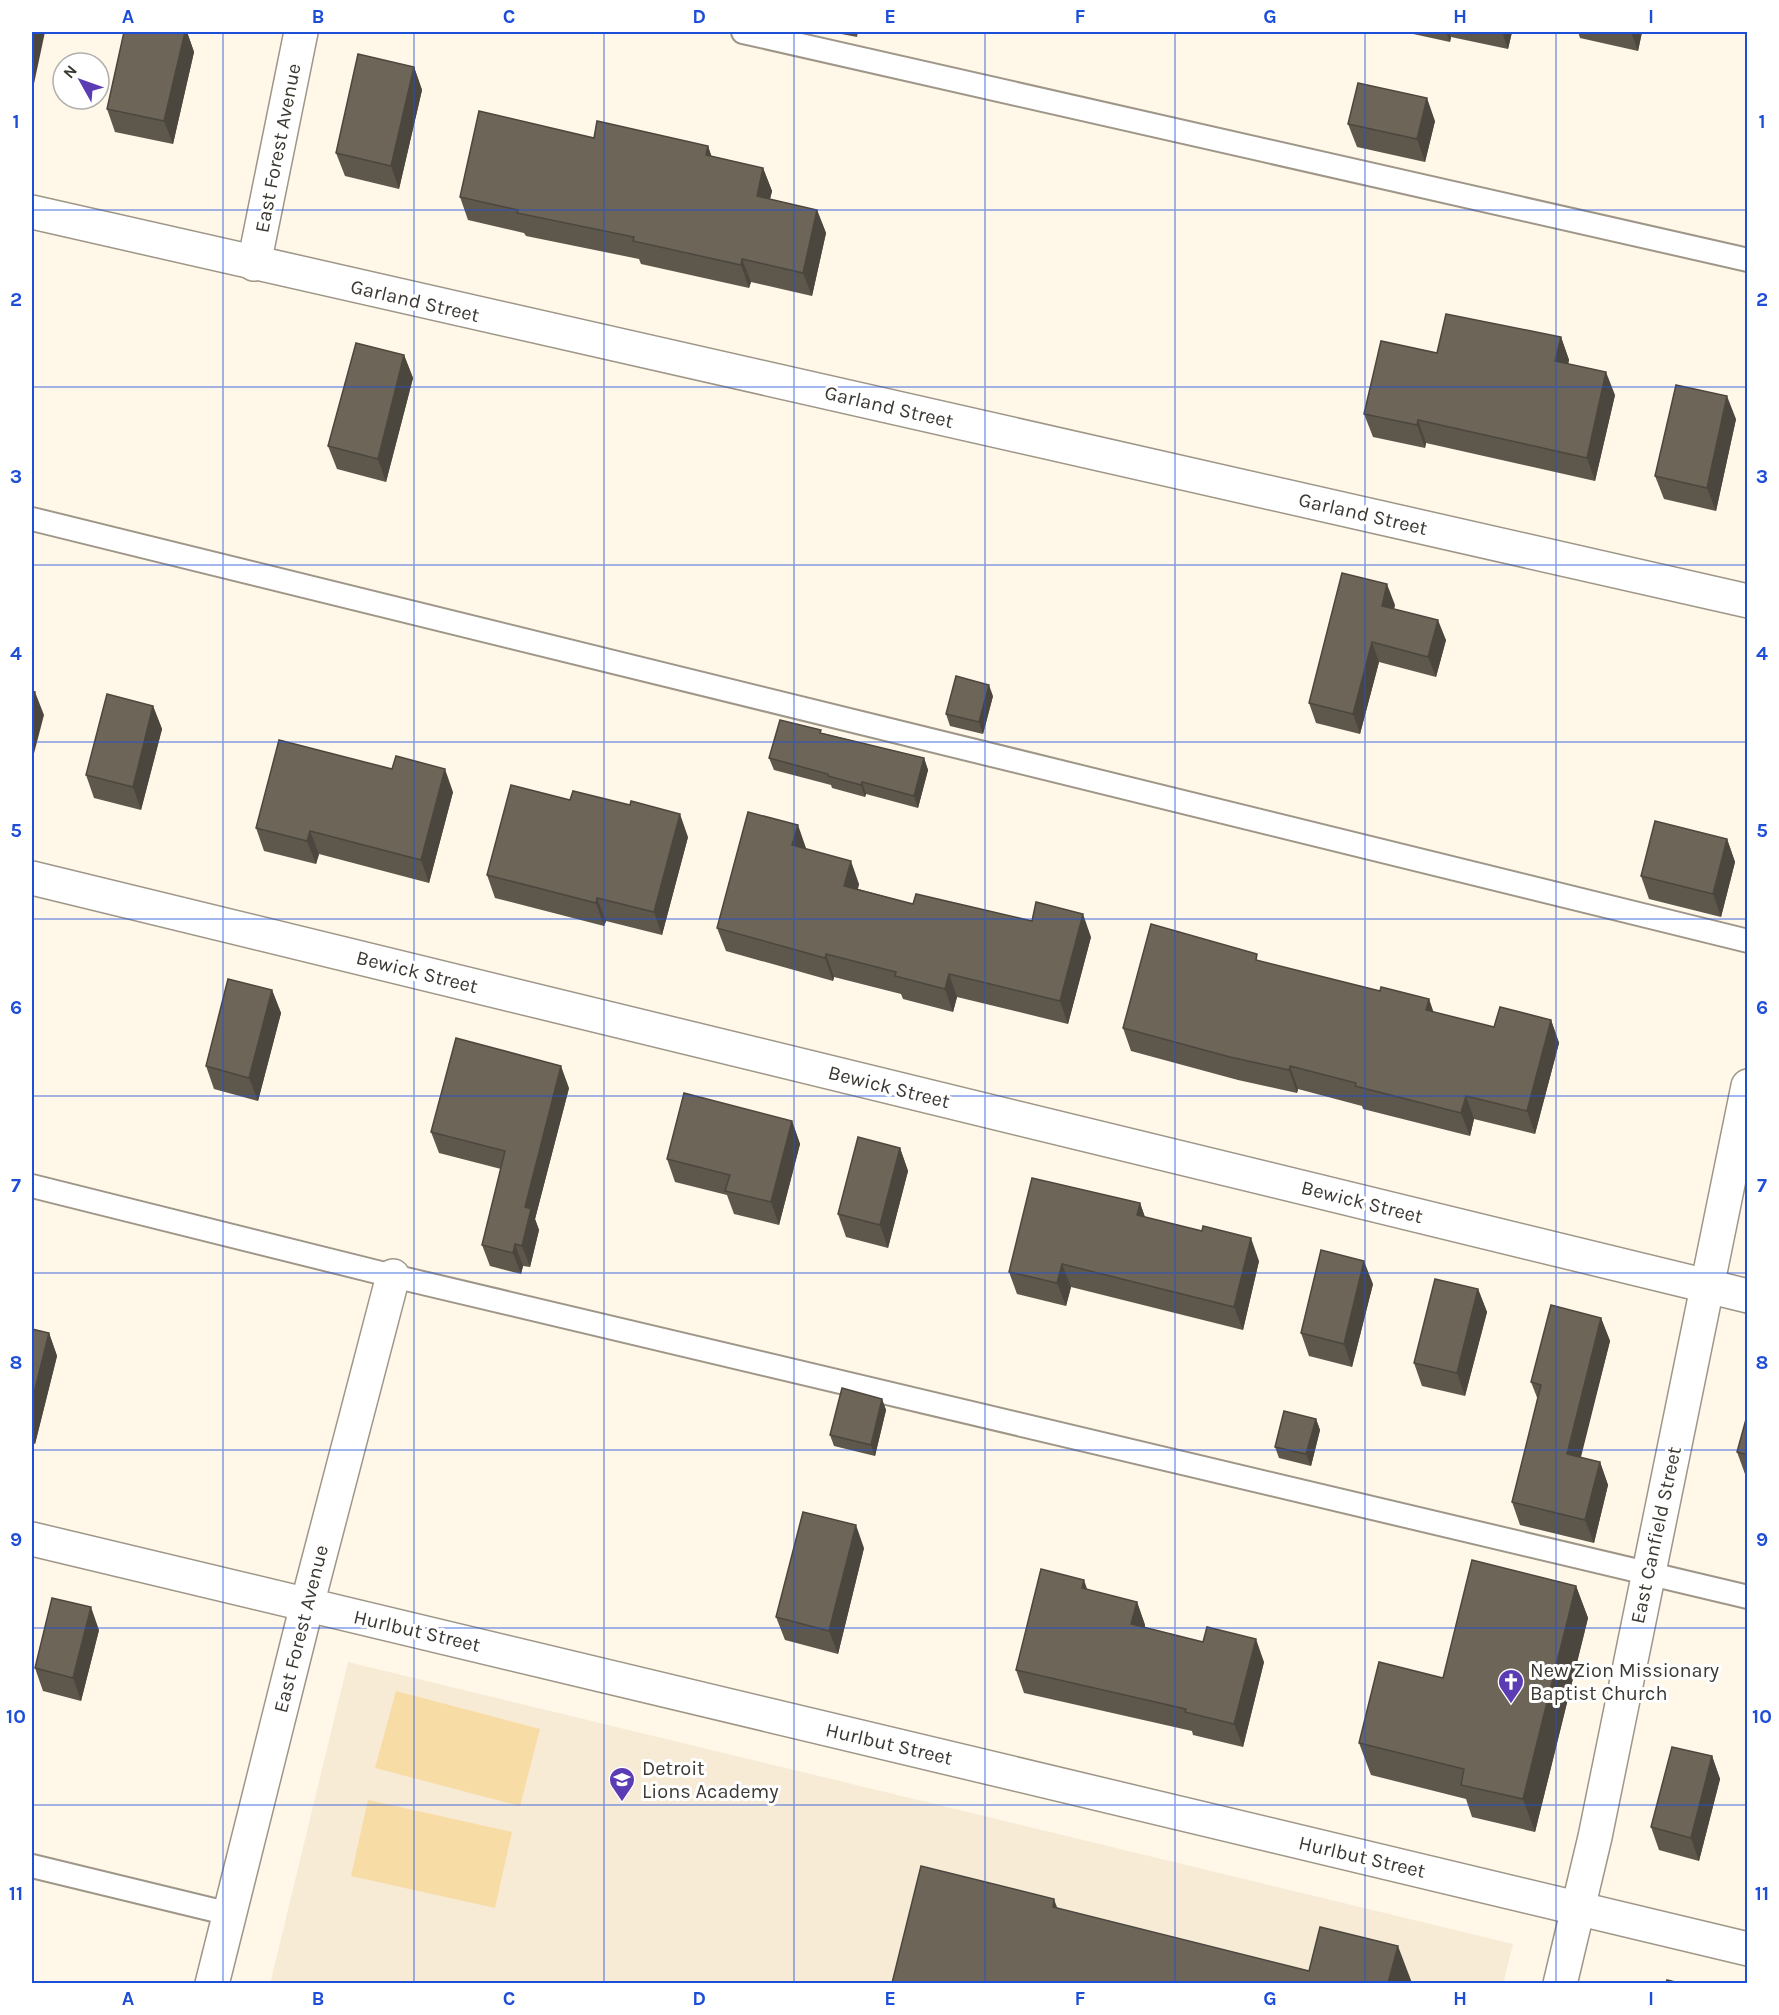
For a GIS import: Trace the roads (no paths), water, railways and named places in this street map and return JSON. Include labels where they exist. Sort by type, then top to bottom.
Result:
[{"type":"street","name":"East Forest Avenue","points":[[254,264],[301,32]]},
{"type":"street","name":"Garland Street","points":[[32,212],[1748,601]]},
{"type":"street","name":"Bewick Street","points":[[32,878],[1748,1296]]},
{"type":"street","name":"East Canfield Street","points":[[1560,1983],[1595,1836],[1748,1086]]},
{"type":"street","name":"East Forest Avenue","points":[[212,1983],[393,1276]]},
{"type":"street","name":"Hurlbut Street","points":[[32,1539],[1748,1948]]},
{"type":"lane","points":[[743,32],[1748,260]]},
{"type":"lane","points":[[32,519],[1748,942]]},
{"type":"lane","points":[[32,1186],[393,1276],[1748,1597]]},
{"type":"lane","points":[[32,1866],[230,1914]]},
{"type":"place","name":"New Zion Missionary Baptist Church","points":[[1511,1705]]},
{"type":"place","name":"Detroit Lions Academy","points":[[622,1803]]}]
